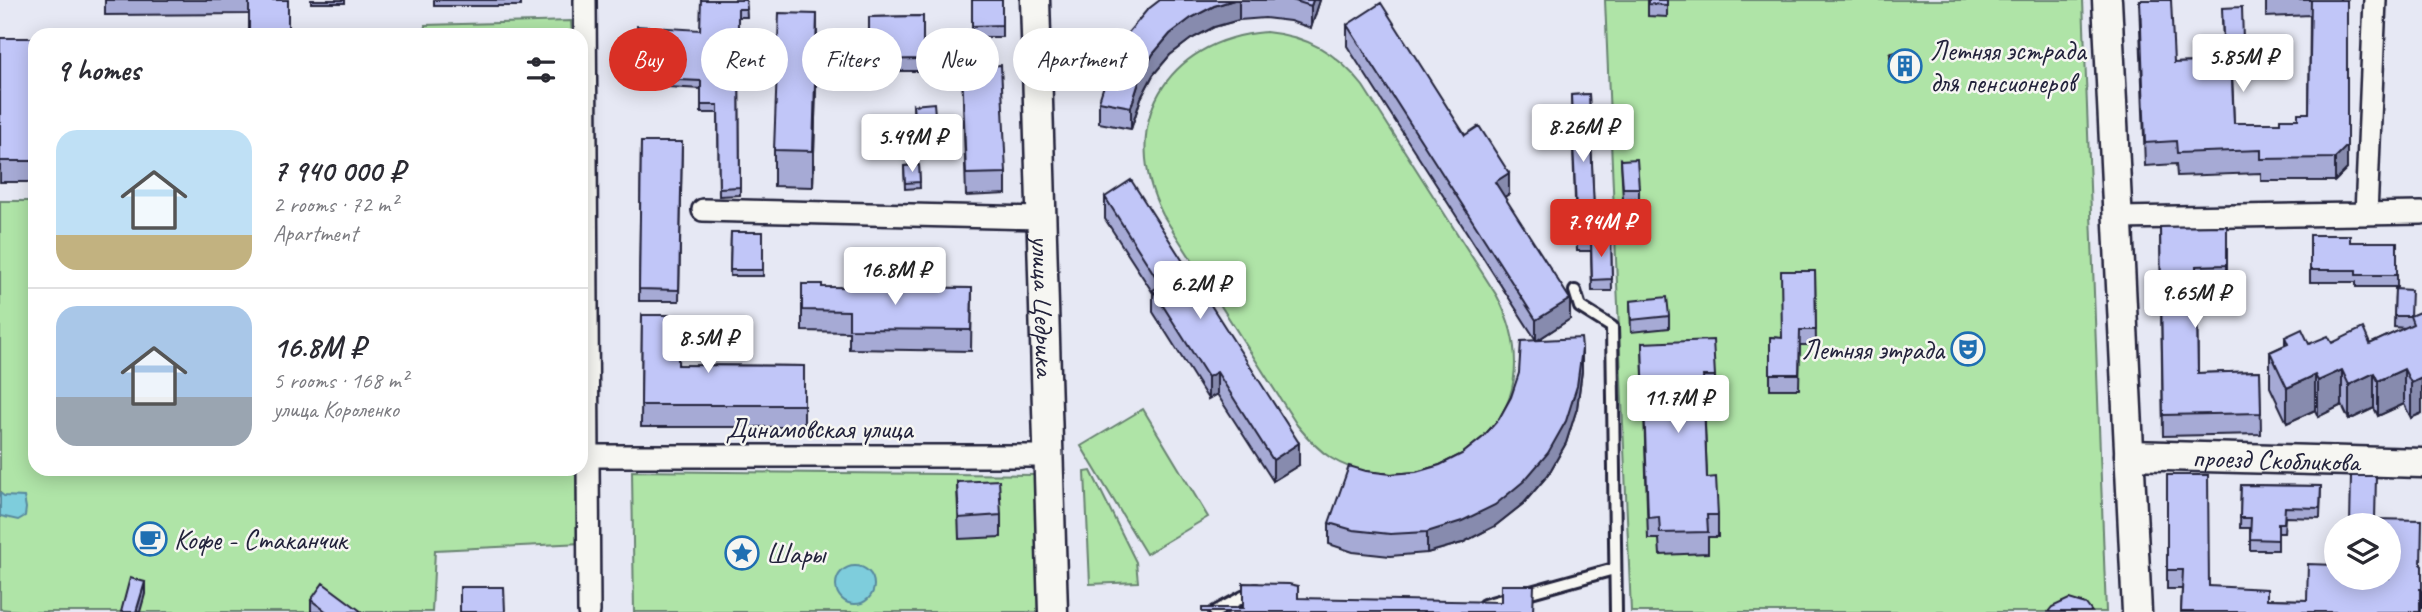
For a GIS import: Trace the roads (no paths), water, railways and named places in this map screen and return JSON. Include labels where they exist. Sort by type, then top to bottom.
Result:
[{"type":"street","points":[[585,0],[585,28]]},
{"type":"street","name":"улица Цедрика","points":[[1035,0],[1053,612]]},
{"type":"street","points":[[2107,0],[2137,612]]},
{"type":"street","points":[[2366,214],[2375,0]]},
{"type":"street","points":[[703,209],[1041,218]]},
{"type":"street","points":[[2118,218],[2422,213]]},
{"type":"street","points":[[588,274],[589,612]]},
{"type":"street","name":"проезд Скобликова","points":[[2129,455],[2422,463]]},
{"type":"street","name":"Динамовская улица","points":[[590,456],[1048,456]]},
{"type":"lane","points":[[1575,290],[1580,307],[1612,327],[1616,612]]},
{"type":"lane","points":[[1475,608],[1614,569]]},
{"type":"lane","points":[[1215,612],[1256,590],[1267,594]]},
{"type":"water","points":[[0,493],[4,496],[24,497],[25,516],[18,520],[0,516]]},
{"type":"water","points":[[855,566],[868,572],[874,585],[868,598],[855,604],[842,598],[836,585],[842,572]]},
{"type":"place","name":"Летняя эстрада для пенсионеров","points":[[1905,66]]},
{"type":"place","name":"Летняя этрада","points":[[1968,349]]},
{"type":"place","name":"Кофе - Стаканчик","points":[[150,539]]},
{"type":"place","name":"Шары","points":[[742,553]]}]
